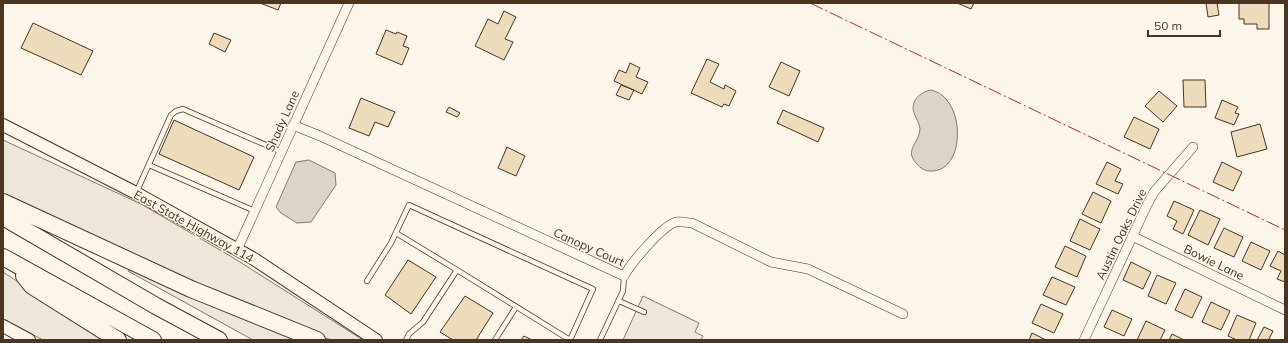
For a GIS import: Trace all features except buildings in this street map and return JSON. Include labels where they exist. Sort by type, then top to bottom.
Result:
[{"type":"highway","points":[[3,202],[191,289],[317,340]]},
{"type":"highway","points":[[3,217],[156,306],[218,340]]},
{"type":"highway","points":[[8,260],[32,286],[118,340]]},
{"type":"highway","points":[[8,260],[153,340]]},
{"type":"main road","name":"East State Highway 114","points":[[3,125],[136,193],[237,250],[261,264],[376,340]]},
{"type":"main road","points":[[3,326],[29,340]]},
{"type":"street","name":"Shady Lane","points":[[237,250],[349,3]]},
{"type":"street","name":"Canopy Court","points":[[294,125],[624,276],[629,267],[666,226],[677,221],[692,223],[771,262],[808,269],[903,314]]},
{"type":"street","name":"Austin Oaks Drive","points":[[1084,340],[1147,204],[1154,192],[1193,147]]},
{"type":"street","name":"Bowie Lane","points":[[1132,236],[1285,310]]},
{"type":"lane","points":[[136,193],[171,116],[176,111],[183,109],[282,152]]},
{"type":"lane","points":[[149,165],[255,211]]},
{"type":"lane","points":[[367,281],[391,243],[409,205],[593,289],[570,340],[396,233]]},
{"type":"lane","points":[[406,340],[409,334],[423,322],[457,270]]},
{"type":"lane","points":[[600,340],[623,291],[624,276]]},
{"type":"lane","points":[[619,301],[644,312]]},
{"type":"lane","points":[[496,340],[516,307]]},
{"type":"shaded area","points":[[931,90],[943,96],[951,106],[956,119],[958,134],[956,148],[951,160],[942,168],[930,171],[924,170],[913,159],[912,150],[920,128],[914,113],[913,105],[920,95]]},
{"type":"shaded area","points":[[3,140],[141,204],[232,257],[363,340],[331,340],[210,292],[3,195]]},
{"type":"shaded area","points":[[309,160],[335,173],[336,185],[311,222],[297,223],[281,213],[276,207],[296,162]]},
{"type":"shaded area","points":[[130,267],[311,340],[253,340],[128,271]]},
{"type":"shaded area","points":[[3,272],[107,340],[43,340],[3,319]]},
{"type":"shaded area","points":[[643,296],[699,323],[695,332],[703,336],[701,340],[623,340]]},
{"type":"power","points":[[810,3],[1285,230]]}]
